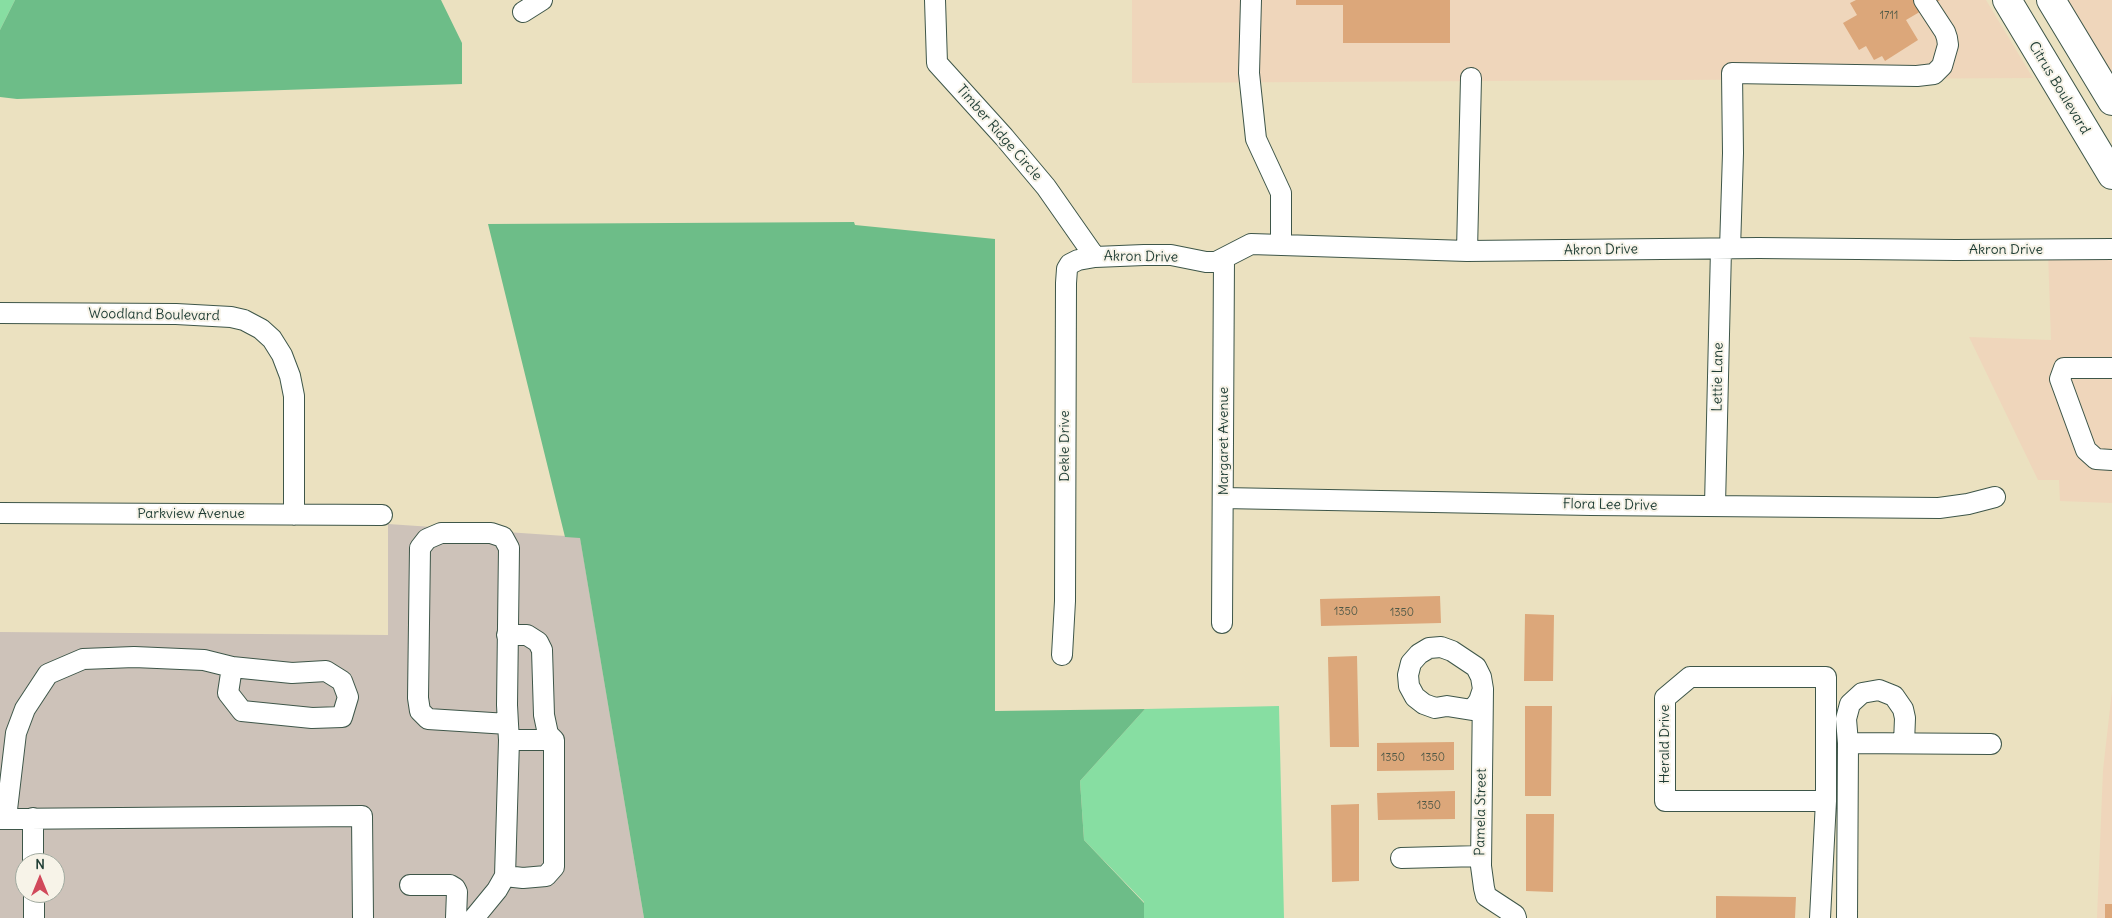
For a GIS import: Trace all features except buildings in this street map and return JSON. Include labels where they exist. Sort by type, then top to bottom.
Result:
[{"type":"highway","name":"Citrus Boulevard","points":[[2007,0],[2112,175]]},
{"type":"highway","points":[[2051,0],[2112,101]]},
{"type":"street","points":[[523,12],[542,0]]},
{"type":"street","name":"Timber Ridge Circle","points":[[935,0],[937,63],[1046,187],[1095,257]]},
{"type":"street","points":[[1251,0],[1249,73],[1256,140],[1281,193],[1281,245]]},
{"type":"street","name":"Lettie Lane","points":[[1715,506],[1726,249],[1733,152],[1732,73],[1917,76],[1934,74],[1942,66],[1948,45],[1947,38],[1924,0]]},
{"type":"street","points":[[1467,251],[1471,78]]},
{"type":"street","name":"Akron Drive","points":[[1095,257],[1171,255],[1206,262],[1224,258],[1251,244],[1467,251],[2112,249]]},
{"type":"street","name":"Dekle Drive","points":[[1062,656],[1065,601],[1067,269],[1070,264],[1095,257]]},
{"type":"street","name":"Margaret Avenue","points":[[1222,623],[1224,258]]},
{"type":"street","name":"Woodland Boulevard","points":[[0,313],[176,314],[231,317],[244,320],[261,329],[272,339],[282,355],[290,376],[294,396],[294,515]]},
{"type":"street","points":[[2112,368],[2064,368],[2060,379],[2086,450],[2096,459],[2112,460]]},
{"type":"street","name":"Flora Lee Drive","points":[[1224,498],[1939,508],[1968,504],[1994,497]]},
{"type":"street","name":"Parkview Avenue","points":[[0,513],[382,515]]},
{"type":"street","points":[[474,918],[497,890],[505,876],[509,732],[507,635],[509,548],[503,537],[491,533],[441,533],[427,539],[420,548],[419,561],[420,711],[428,719],[509,732],[554,740]]},
{"type":"street","points":[[505,876],[523,878],[546,876],[554,868],[554,740],[548,734],[544,715],[542,650],[538,642],[527,635],[507,635]]},
{"type":"street","points":[[232,667],[228,694],[242,711],[312,718],[342,717],[348,697],[342,681],[326,671],[292,672],[232,667],[204,660],[83,659],[48,674],[25,708],[16,733],[3,818],[362,816],[363,918]]},
{"type":"street","name":"Herald Drive","points":[[1820,918],[1826,801],[1826,677],[1690,678],[1664,698],[1664,801],[1826,801]]},
{"type":"street","name":"Pamela Street","points":[[1483,689],[1481,856],[1486,896],[1515,915],[1516,918]]},
{"type":"street","points":[[1847,918],[1848,743],[1846,719],[1850,704],[1862,694],[1879,690],[1894,696],[1903,709],[1905,718],[1904,743]]},
{"type":"street","points":[[1848,743],[1991,744]]},
{"type":"street","points":[[32,818],[33,853]]},
{"type":"street","points":[[1401,858],[1481,856]]},
{"type":"street","points":[[410,885],[450,886],[455,888],[457,892],[456,918]]},
{"type":"street","points":[[34,903],[34,918]]},
{"type":"shaded area","points":[[1132,0],[1986,0],[2033,78],[1132,83]]},
{"type":"shaded area","points":[[2064,0],[2112,0],[2112,79]]},
{"type":"shaded area","points":[[2048,253],[2112,254],[2112,503],[2060,501],[2059,480],[2038,480],[1969,337],[2051,340]]},
{"type":"shaded area","points":[[388,524],[580,537],[644,918],[0,918],[0,632],[388,635]]},
{"type":"shaded area","points":[[2112,691],[2112,918],[2097,918],[2103,770]]},
{"type":"green space","points":[[0,0],[15,0],[0,30]]},
{"type":"green space","points":[[15,0],[441,0],[462,43],[462,84],[17,99],[0,97],[0,30]]},
{"type":"green space","points":[[854,222],[855,225],[995,239],[995,711],[1145,709],[1080,781],[1084,840],[1144,903],[1144,918],[644,918],[580,538],[565,537],[488,224]]},
{"type":"green space","points":[[1279,706],[1284,918],[1144,918],[1144,902],[1084,840],[1080,781],[1145,709]]}]
